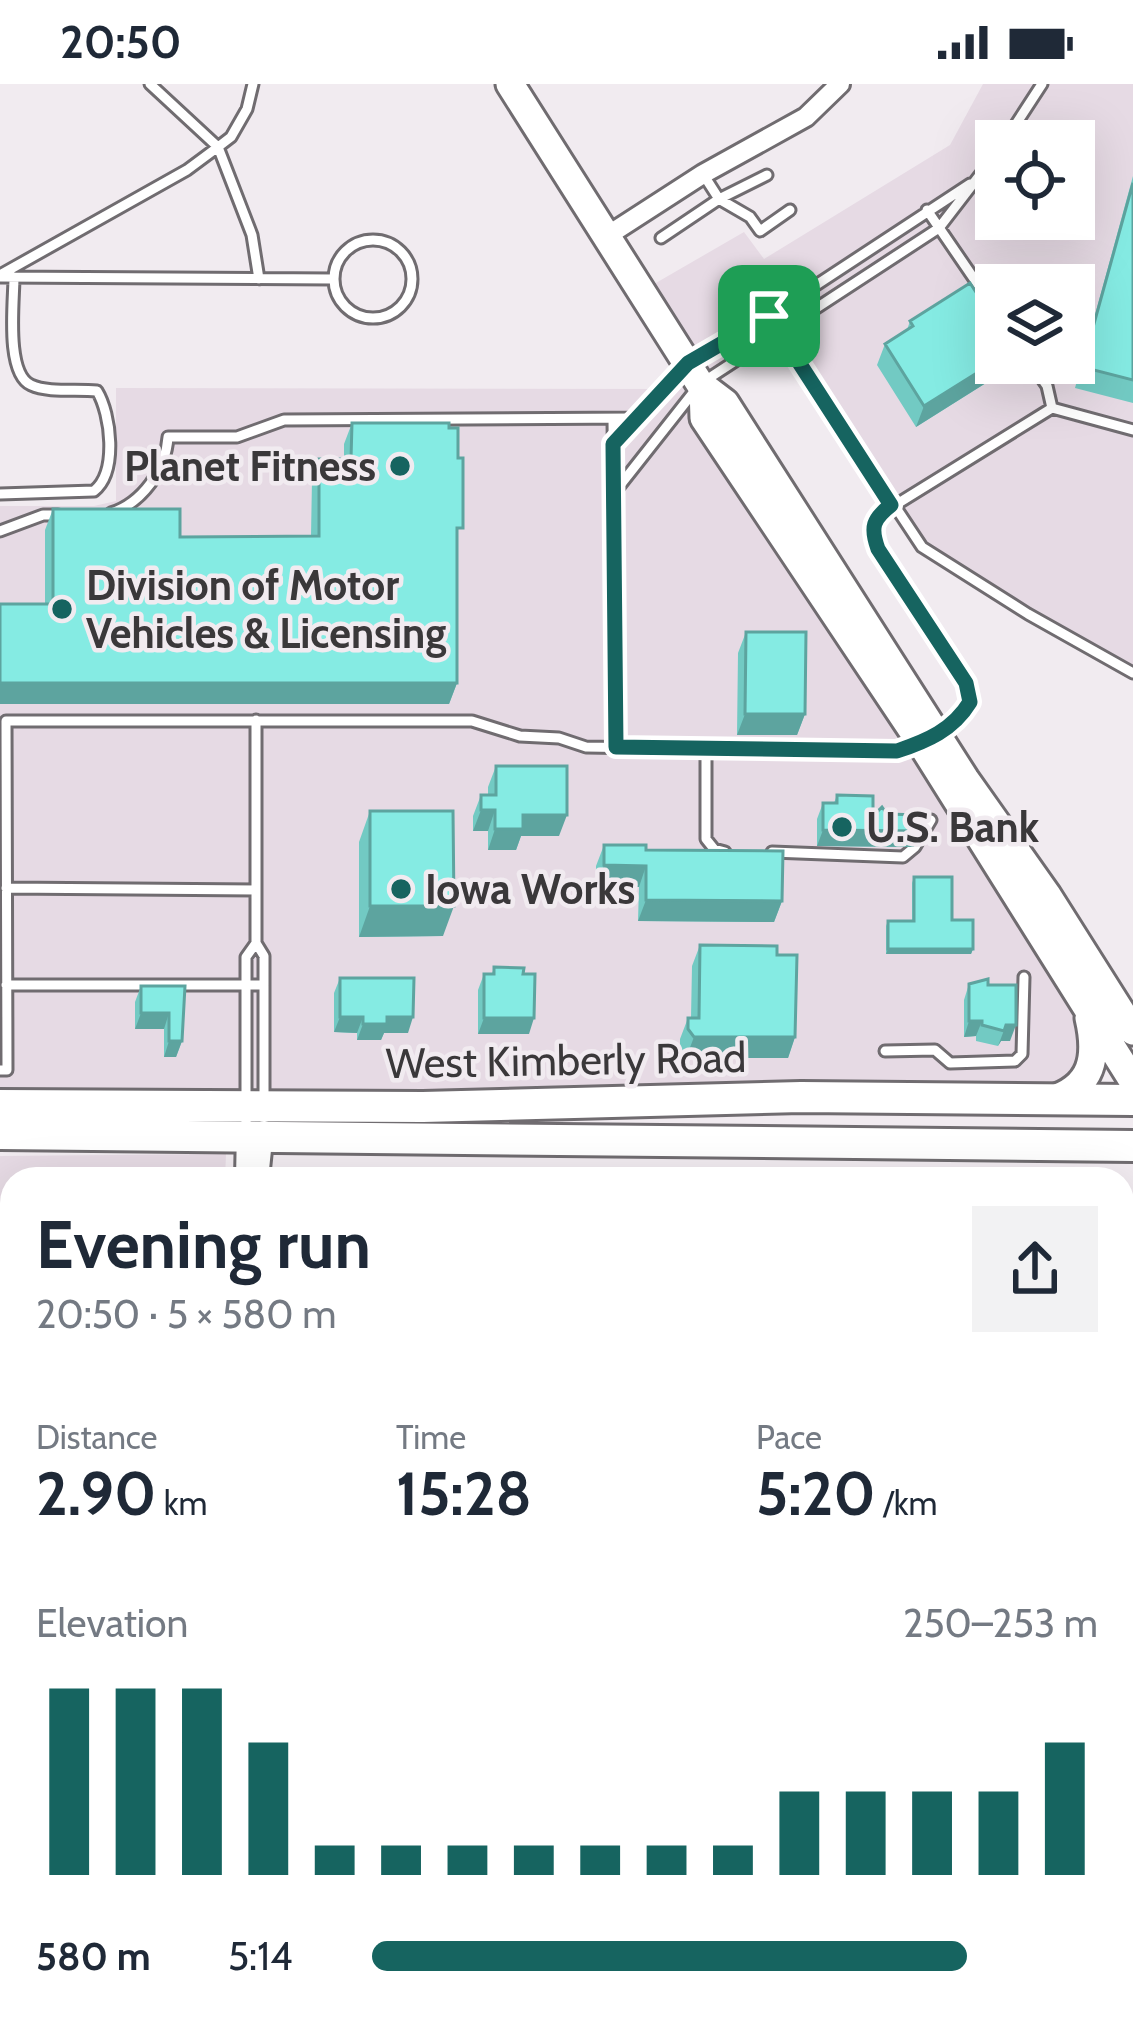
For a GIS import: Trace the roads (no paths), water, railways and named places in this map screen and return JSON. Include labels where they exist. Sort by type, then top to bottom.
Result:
[{"type":"main road","points":[[510,84],[697,378],[725,403],[1133,1081]]},
{"type":"main road","points":[[929,739],[1048,895],[1133,1031]]},
{"type":"main road","points":[[1051,1100],[1072,1092],[1094,1062],[1083,996]]},
{"type":"main road","name":"West Kimberly Road","points":[[0,1134],[459,1107],[801,1097],[1133,1100]]},
{"type":"main road","name":"West Kimberly Road","points":[[0,1105],[255,1121],[1133,1146]]},
{"type":"street","points":[[607,236],[703,174],[806,117],[840,84]]},
{"type":"street","points":[[247,1167],[255,1121]]},
{"type":"street","points":[[255,1121],[258,1167]]},
{"type":"lane","points":[[150,84],[218,147],[252,235],[259,279]]},
{"type":"lane","points":[[0,276],[188,170],[231,137],[247,109],[253,84]]},
{"type":"lane","points":[[1018,120],[1042,84]]},
{"type":"lane","points":[[703,174],[718,199],[750,217],[760,231],[790,210]]},
{"type":"lane","points":[[661,238],[718,199],[767,175]]},
{"type":"lane","points":[[614,493],[697,378],[769,316],[974,181]]},
{"type":"lane","points":[[613,444],[635,418],[780,333],[939,228],[974,181]]},
{"type":"lane","points":[[927,210],[975,280]]},
{"type":"lane","points":[[373,239],[405,256],[412,281],[410,294],[392,314],[365,318],[342,304],[333,279],[341,256],[373,239]]},
{"type":"lane","points":[[0,276],[333,279]]},
{"type":"lane","points":[[0,494],[94,490],[107,475],[109,410],[97,391],[37,388],[19,374],[14,349],[14,277]]},
{"type":"lane","points":[[769,316],[891,505],[932,556],[1133,673]]},
{"type":"lane","points":[[1046,384],[1052,408]]},
{"type":"lane","points":[[3,1070],[6,721],[472,721],[520,736],[559,737],[586,747],[880,752],[929,739],[961,716],[970,702],[966,683],[878,549],[872,532],[875,517],[1052,408],[1133,430]]},
{"type":"lane","points":[[100,515],[118,511],[149,484],[167,452],[168,437],[237,437],[284,420],[635,418]]},
{"type":"lane","points":[[613,419],[616,747]]},
{"type":"lane","points":[[0,531],[43,515],[62,515]]},
{"type":"lane","points":[[255,1121],[264,985],[264,956],[256,943],[256,720]]},
{"type":"lane","points":[[706,749],[706,839],[719,852],[737,852]]},
{"type":"lane","points":[[754,852],[903,857],[931,820]]},
{"type":"lane","points":[[6,888],[256,890]]},
{"type":"lane","points":[[255,1121],[246,957],[256,943]]},
{"type":"lane","points":[[885,1051],[934,1050],[950,1063],[1016,1061],[1022,1054],[1024,977]]},
{"type":"lane","points":[[6,985],[264,985]]},
{"type":"place","name":"Planet Fitness","points":[[400,466]]},
{"type":"place","name":"Division of Motor Vehicles & Licensing","points":[[62,609]]},
{"type":"place","name":"U.S. Bank","points":[[842,827]]},
{"type":"place","name":"Iowa Works","points":[[401,889]]}]
